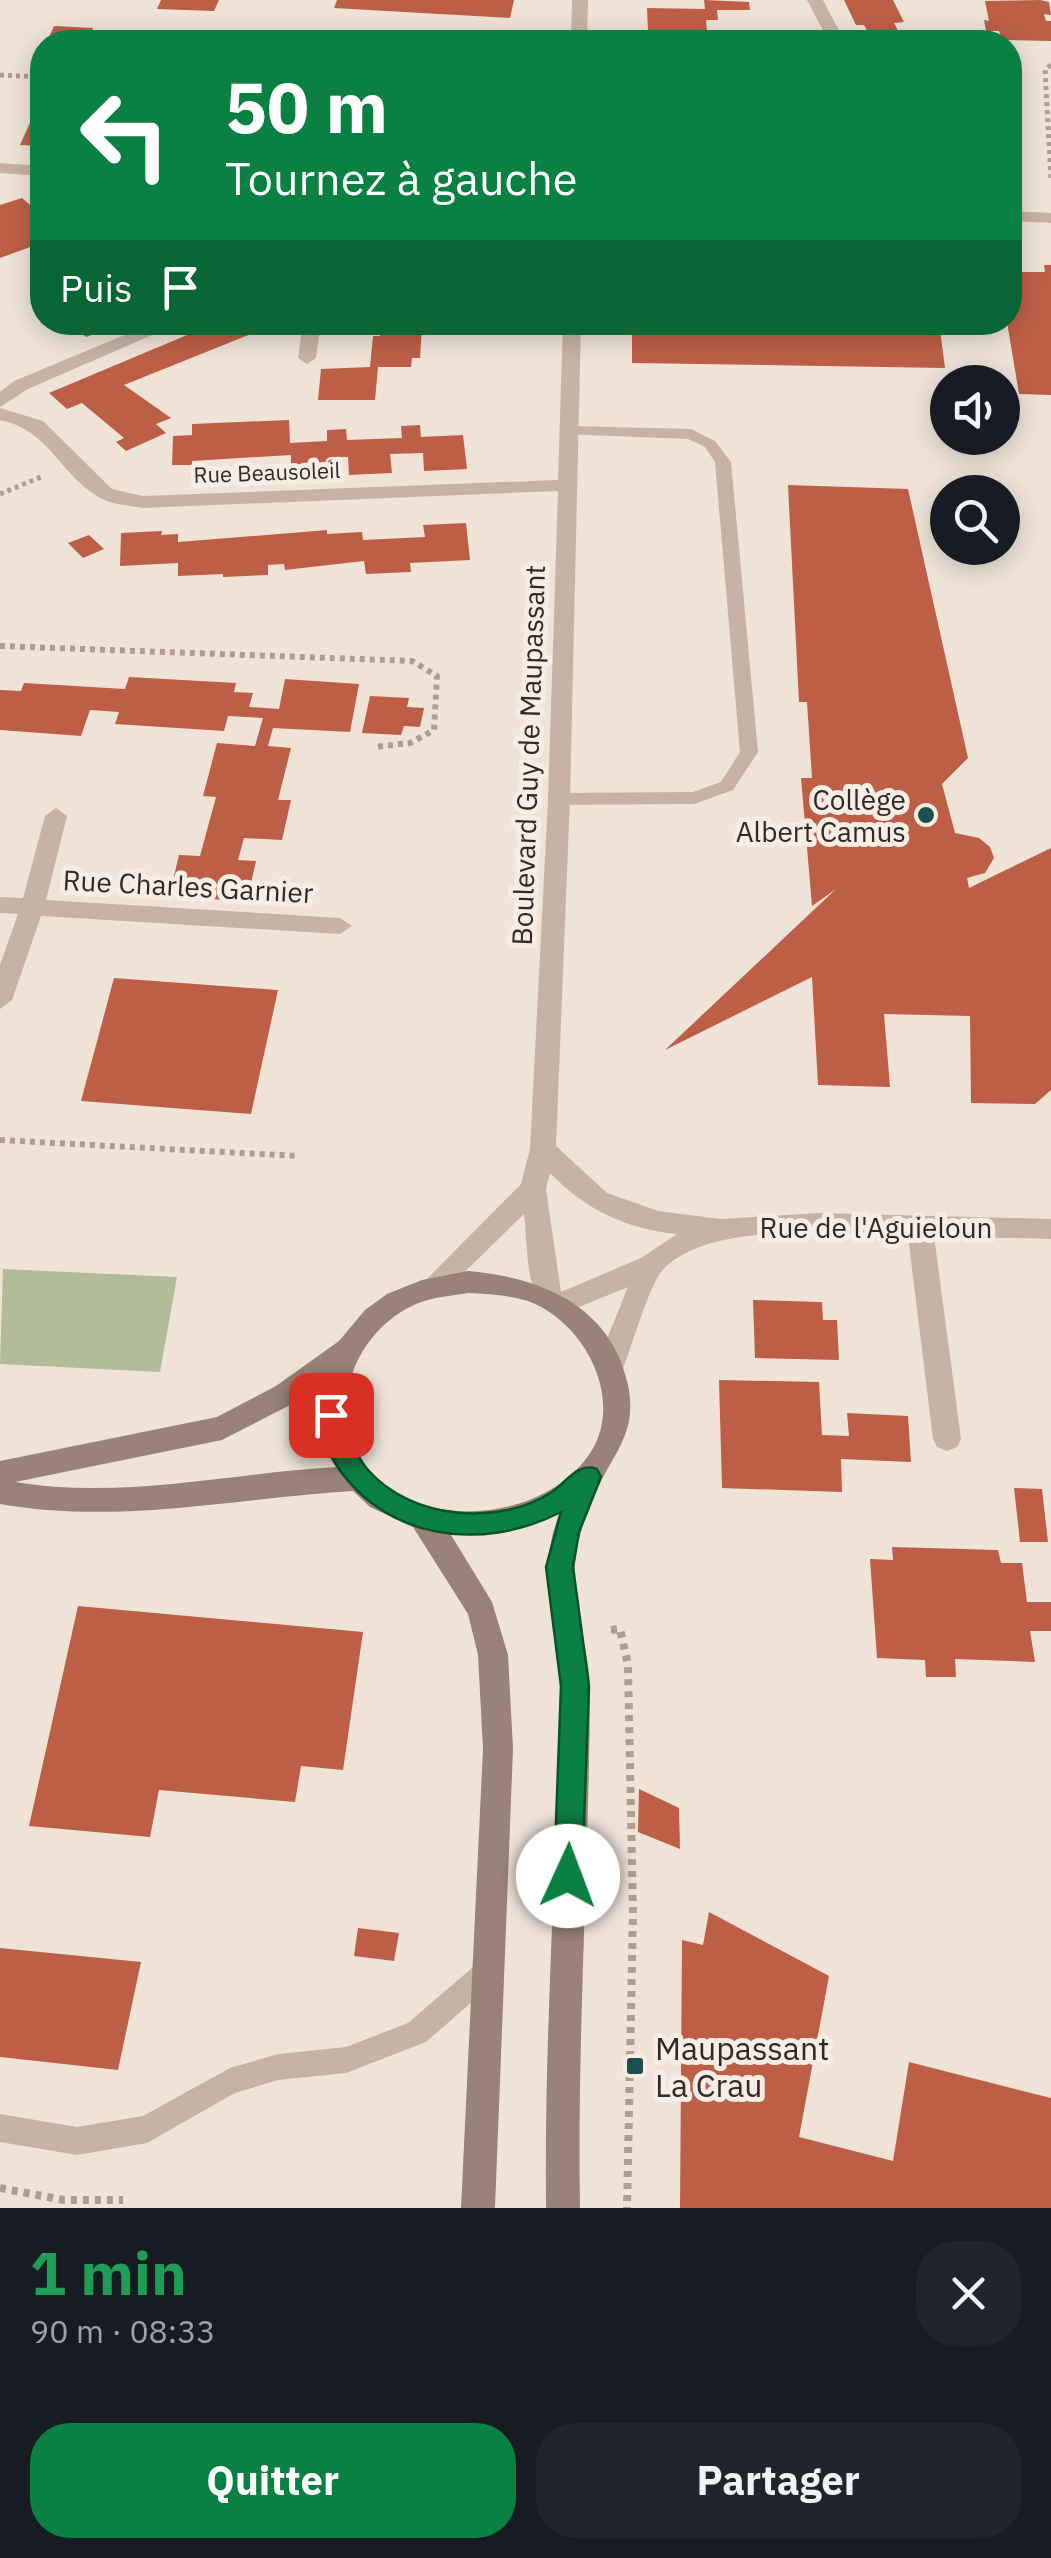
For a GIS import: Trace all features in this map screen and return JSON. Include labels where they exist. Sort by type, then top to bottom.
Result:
[{"type":"main road","points":[[0,1473],[222,1428],[286,1394],[346,1350],[368,1323],[397,1302],[431,1288],[468,1282],[506,1284],[553,1302],[584,1324],[605,1352],[616,1382],[618,1416],[607,1448],[588,1477],[566,1532],[560,1567],[575,1686],[561,2066],[563,2208]]},
{"type":"main road","points":[[346,1350],[333,1382],[331,1415],[339,1448],[358,1478],[387,1502],[423,1518],[495,1524],[530,1515],[562,1500],[588,1477]]},
{"type":"main road","points":[[0,1492],[46,1502],[134,1502],[229,1487],[358,1478]]},
{"type":"main road","points":[[423,1518],[482,1611],[493,1656],[498,1748],[478,2208]]},
{"type":"street","points":[[579,30],[580,0]]},
{"type":"street","points":[[814,0],[831,30]]},
{"type":"street","points":[[0,168],[30,170]]},
{"type":"street","points":[[1022,217],[1051,218]]},
{"type":"street","points":[[0,401],[21,385],[142,335]]},
{"type":"street","points":[[307,358],[310,335]]},
{"type":"street","name":"Boulevard Guy de Maupassant","points":[[533,1189],[543,1148],[572,335]]},
{"type":"street","name":"Rue Beausoleil","points":[[0,414],[18,416],[40,426],[106,494],[144,502],[568,485]]},
{"type":"street","points":[[0,1000],[32,907],[56,816]]},
{"type":"street","name":"Rue Charles Garnier","points":[[0,905],[340,926]]},
{"type":"street","points":[[543,1148],[576,1186],[615,1211],[661,1224],[732,1226]]},
{"type":"street","points":[[431,1288],[533,1189]]},
{"type":"street","points":[[533,1189],[553,1302]]},
{"type":"street","name":"Rue de l'Aguieloun","points":[[553,1302],[650,1266],[686,1242],[732,1226],[818,1223],[1051,1229]]},
{"type":"street","points":[[920,1226],[947,1438]]},
{"type":"street","points":[[610,1366],[650,1266]]},
{"type":"lane","points":[[558,800],[694,798],[727,786],[749,752],[723,462],[710,444],[691,434],[570,431]]},
{"type":"lane","points":[[0,2128],[76,2141],[147,2129],[230,2082],[278,2067],[346,2060],[417,2033],[489,1970]]},
{"type":"path","points":[[1051,66],[1045,70],[1051,178]]},
{"type":"path","points":[[0,75],[30,76]]},
{"type":"path","points":[[0,646],[412,661],[437,676],[434,730],[410,743],[374,747]]},
{"type":"path","points":[[0,1140],[297,1156]]},
{"type":"path","points":[[606,1631],[620,1629],[628,1665],[633,1913],[626,2208]]},
{"type":"path","points":[[0,2188],[64,2200],[123,2200]]},
{"type":"green space","points":[[3,1269],[177,1277],[160,1372],[0,1364]]},
{"type":"building","points":[[161,0],[219,0],[214,11],[157,9]]},
{"type":"building","points":[[337,0],[514,0],[510,18],[334,8]]},
{"type":"building","points":[[704,0],[749,2],[750,10],[717,10],[718,20],[706,20],[707,30],[648,30],[647,8],[705,9]]},
{"type":"building","points":[[844,0],[893,0],[904,22],[894,23],[898,30],[867,30],[864,25],[856,25]]},
{"type":"building","points":[[985,1],[1049,2],[1051,15],[1044,14],[1046,21],[1051,21],[1051,41],[1022,40],[1022,30],[986,30],[984,20],[989,21]]},
{"type":"building","points":[[54,26],[93,28],[92,30],[52,30]]},
{"type":"building","points":[[30,123],[30,145],[20,145]]},
{"type":"building","points":[[22,198],[30,205],[30,247],[0,258],[0,205]]},
{"type":"building","points":[[1044,265],[1051,265],[1051,395],[1020,394],[1020,365],[1014,365],[1009,335],[1022,335],[1022,272],[1045,272]]},
{"type":"building","points":[[187,335],[249,335],[124,385],[171,418],[156,424],[166,433],[126,451],[116,442],[124,438],[82,403],[67,409],[49,393]]},
{"type":"building","points":[[421,335],[420,358],[412,358],[411,367],[378,367],[375,400],[318,400],[321,369],[370,367],[373,336]]},
{"type":"building","points":[[632,335],[941,335],[945,365],[632,363]]},
{"type":"building","points":[[289,420],[290,443],[327,441],[327,430],[346,429],[347,440],[402,438],[401,426],[420,425],[421,437],[463,435],[467,469],[424,471],[423,453],[390,454],[392,473],[349,475],[348,457],[332,457],[333,476],[291,478],[291,455],[172,465],[173,436],[192,435],[192,424]]},
{"type":"building","name":"Collège Albert Camus","points":[[788,485],[908,489],[968,758],[942,784],[955,833],[979,838],[990,847],[994,858],[985,873],[967,878],[969,888],[1051,848],[1051,1090],[1035,1104],[971,1103],[970,1016],[884,1014],[890,1087],[818,1085],[812,977],[665,1050],[836,889],[812,906],[801,778],[812,778],[807,702],[799,702]]},
{"type":"building","points":[[466,523],[470,560],[410,563],[411,572],[366,574],[364,561],[285,570],[284,564],[268,565],[268,575],[223,577],[178,576],[178,563],[120,566],[121,533],[162,531],[161,535],[178,534],[178,542],[327,530],[327,534],[362,532],[363,540],[425,537],[423,525]]},
{"type":"building","points":[[89,535],[104,549],[83,558],[68,543]]},
{"type":"building","points":[[129,677],[236,683],[234,692],[253,693],[249,707],[279,709],[285,679],[359,684],[350,732],[273,728],[268,746],[291,748],[278,800],[291,800],[282,840],[244,838],[238,860],[256,861],[247,901],[169,897],[179,855],[200,856],[216,797],[203,796],[217,743],[255,746],[263,718],[228,716],[224,731],[115,724],[119,712],[90,710],[81,736],[0,730],[0,690],[21,691],[24,683],[125,689]]},
{"type":"building","points":[[370,696],[409,698],[407,707],[424,708],[420,727],[404,726],[401,735],[362,733]]},
{"type":"building","points":[[114,978],[278,990],[251,1114],[81,1101]]},
{"type":"building","points":[[753,1300],[822,1302],[823,1320],[837,1320],[839,1360],[755,1358]]},
{"type":"building","points":[[719,1380],[819,1382],[822,1435],[849,1436],[847,1413],[908,1416],[911,1462],[841,1459],[842,1492],[722,1488]]},
{"type":"building","points":[[1014,1488],[1042,1489],[1048,1542],[1020,1542]]},
{"type":"building","points":[[892,1547],[998,1550],[1001,1563],[1022,1563],[1027,1602],[1051,1602],[1051,1631],[1030,1631],[1035,1662],[955,1659],[956,1677],[926,1677],[925,1660],[877,1658],[870,1559],[893,1560]]},
{"type":"building","points":[[78,1606],[363,1632],[343,1770],[301,1766],[295,1802],[159,1790],[150,1837],[29,1826]]},
{"type":"building","points":[[639,1789],[679,1808],[680,1849],[638,1832]]},
{"type":"building","points":[[709,1912],[829,1976],[799,2137],[893,2161],[909,2062],[1051,2098],[1051,2208],[680,2208],[682,1940],[703,1945]]},
{"type":"building","points":[[358,1928],[399,1933],[394,1961],[354,1956]]},
{"type":"building","points":[[0,1948],[141,1962],[118,2070],[0,2057]]},
{"type":"place","name":"Collège Albert Camus","points":[[926,815]]},
{"type":"place","name":"Maupassant La Crau","points":[[635,2066]]},
{"type":"route","points":[[331,1415],[339,1448],[358,1478],[387,1502],[423,1518],[495,1524],[530,1515],[562,1500],[588,1477],[566,1532],[560,1567],[575,1686],[568,1876]]}]
